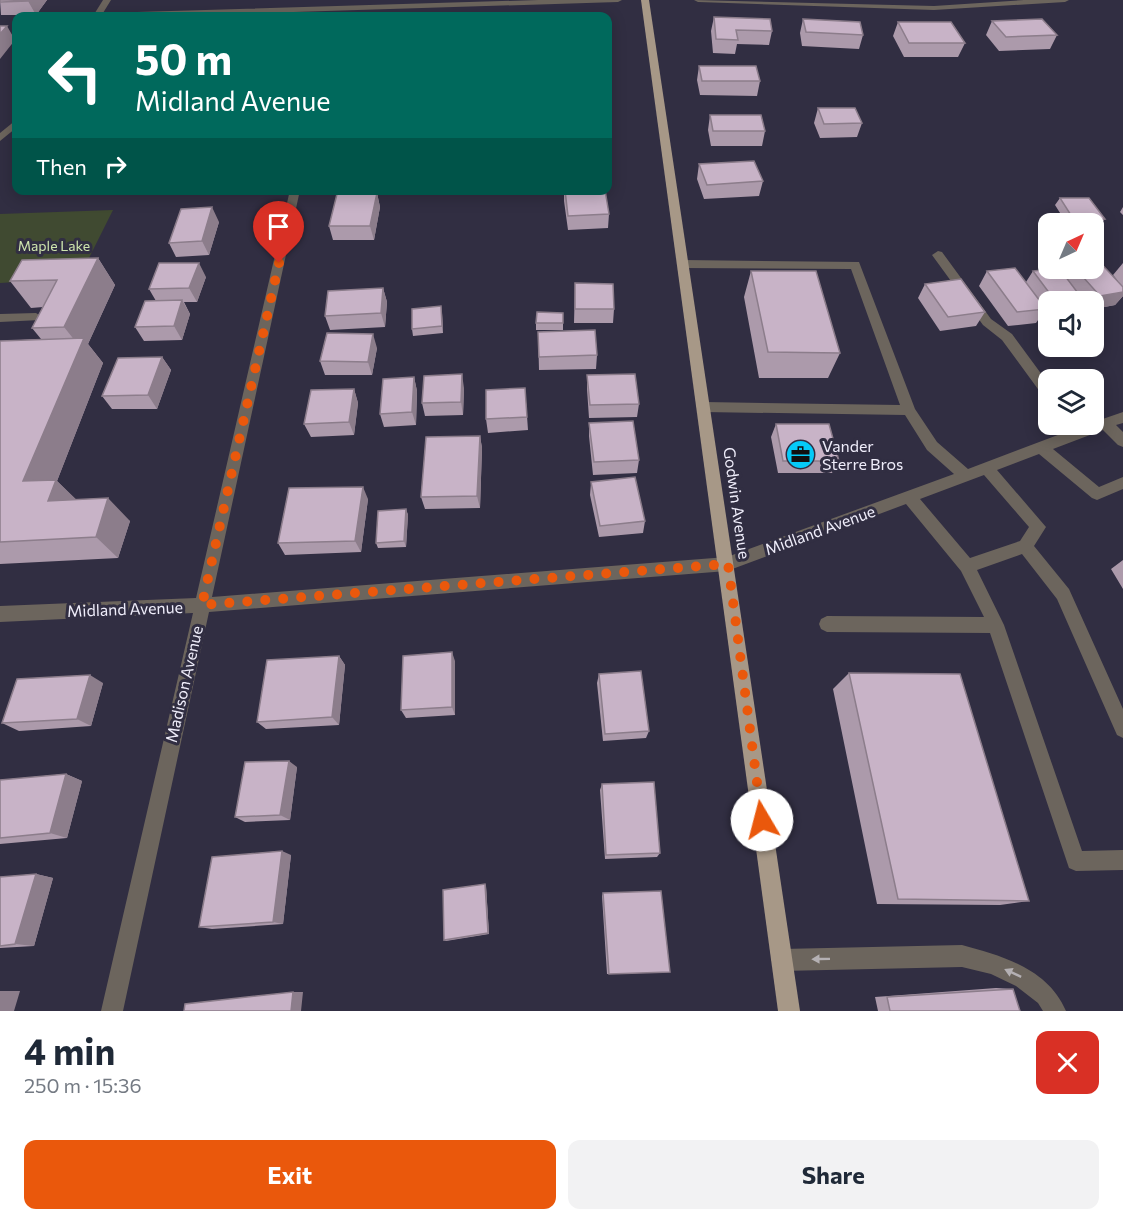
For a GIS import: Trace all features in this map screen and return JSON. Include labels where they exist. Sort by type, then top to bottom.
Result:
[{"type":"main road","name":"Godwin Avenue","points":[[645,0],[728,564],[789,1011]]},
{"type":"street","points":[[214,12],[618,0]]},
{"type":"street","points":[[698,0],[934,8],[1065,0]]},
{"type":"street","points":[[0,138],[12,127]]},
{"type":"street","name":"Madison Avenue","points":[[112,1011],[294,195]]},
{"type":"street","points":[[938,255],[987,322],[1007,337],[1038,379]]},
{"type":"street","points":[[683,264],[855,265],[909,410],[932,446],[966,476]]},
{"type":"street","points":[[0,318],[36,317]]},
{"type":"street","points":[[704,407],[909,410]]},
{"type":"street","name":"Midland Avenue","points":[[1106,424],[1123,417]]},
{"type":"street","points":[[1106,424],[1123,441]]},
{"type":"street","name":"Midland Avenue","points":[[0,614],[202,605],[728,564],[1042,448],[1065,435]]},
{"type":"street","points":[[1042,448],[1097,495],[1123,483]]},
{"type":"street","points":[[967,566],[1025,546],[1038,527],[987,468]]},
{"type":"street","points":[[909,497],[967,566],[996,625],[1076,861],[1123,861]]},
{"type":"street","points":[[1025,546],[1063,594],[1123,729]]},
{"type":"street","points":[[827,624],[996,625]]},
{"type":"street","points":[[782,960],[962,956],[993,964],[1024,978],[1046,995],[1055,1011]]},
{"type":"green space","name":"Maple Lake","points":[[113,210],[79,278],[0,283],[0,214]]},
{"type":"building","points":[[0,0],[29,0],[0,2]]},
{"type":"building","points":[[714,17],[770,19],[772,31],[736,30],[738,40],[716,39]]},
{"type":"building","points":[[803,19],[860,22],[863,35],[806,32]]},
{"type":"building","points":[[1042,19],[1057,35],[1006,37],[992,21]]},
{"type":"building","points":[[898,22],[951,22],[965,43],[909,43]]},
{"type":"building","points":[[0,26],[7,26],[0,34]]},
{"type":"building","points":[[699,66],[756,66],[760,81],[702,81]]},
{"type":"building","points":[[818,108],[855,108],[862,123],[824,124]]},
{"type":"building","points":[[710,115],[761,115],[765,131],[713,131]]},
{"type":"building","points":[[754,161],[763,181],[707,185],[699,164]]},
{"type":"building","points":[[337,195],[377,195],[370,226],[329,226]]},
{"type":"building","points":[[566,195],[606,195],[609,214],[568,216]]},
{"type":"building","points":[[1060,198],[1089,198],[1100,213],[1070,213]]},
{"type":"building","points":[[212,207],[202,241],[169,243],[181,209]]},
{"type":"building","points":[[98,258],[64,327],[32,328],[57,280],[10,281],[22,260]]},
{"type":"building","points":[[159,263],[199,263],[189,288],[149,289]]},
{"type":"building","points":[[1104,267],[1123,287],[1123,292],[1104,295],[1104,291],[1096,291],[1085,279],[1104,279]]},
{"type":"building","points":[[1015,268],[1038,298],[1038,310],[1017,312],[987,271]]},
{"type":"building","points":[[751,271],[816,271],[840,353],[768,352]]},
{"type":"building","points":[[961,279],[985,312],[948,317],[925,284]]},
{"type":"building","points":[[1039,279],[1067,279],[1076,291],[1048,291]]},
{"type":"building","points":[[575,283],[613,284],[614,309],[575,309]]},
{"type":"building","points":[[383,288],[381,313],[325,316],[328,291]]},
{"type":"building","points":[[182,300],[174,326],[135,327],[145,301]]},
{"type":"building","points":[[441,306],[442,326],[412,329],[412,309]]},
{"type":"building","points":[[537,312],[563,313],[563,323],[536,323]]},
{"type":"building","points":[[595,330],[597,355],[539,357],[538,332]]},
{"type":"building","points":[[327,333],[373,334],[368,362],[320,361]]},
{"type":"building","points":[[84,338],[23,481],[56,480],[48,501],[108,498],[96,537],[0,542],[0,341]]},
{"type":"building","points":[[162,357],[148,395],[102,396],[118,358]]},
{"type":"building","points":[[462,374],[461,402],[422,403],[424,376]]},
{"type":"building","points":[[635,374],[639,404],[590,405],[587,375]]},
{"type":"building","points":[[414,377],[412,412],[380,414],[383,379]]},
{"type":"building","points":[[525,388],[527,417],[486,419],[486,390]]},
{"type":"building","points":[[354,389],[349,422],[304,424],[311,390]]},
{"type":"building","points":[[633,421],[639,460],[594,462],[589,423]]},
{"type":"building","points":[[776,424],[829,424],[839,461],[783,461]]},
{"type":"building","points":[[480,436],[477,496],[421,497],[426,437]]},
{"type":"building","points":[[635,477],[645,521],[600,526],[591,482]]},
{"type":"building","points":[[363,487],[355,541],[278,543],[289,488]]},
{"type":"building","points":[[406,509],[404,541],[376,543],[378,511]]},
{"type":"building","points":[[452,652],[452,707],[401,710],[403,656]]},
{"type":"building","points":[[339,656],[332,717],[257,722],[267,660]]},
{"type":"building","points":[[641,671],[649,731],[605,734],[599,674]]},
{"type":"building","points":[[849,673],[960,674],[1029,901],[898,899]]},
{"type":"building","points":[[90,675],[77,719],[2,723],[17,679]]},
{"type":"building","points":[[289,761],[280,815],[235,817],[245,762]]},
{"type":"building","points":[[66,774],[50,833],[0,838],[0,780]]},
{"type":"building","points":[[654,782],[660,853],[606,855],[602,784]]},
{"type":"building","points":[[282,851],[273,922],[199,927],[212,857]]},
{"type":"building","points":[[36,874],[15,944],[0,946],[0,877]]},
{"type":"building","points":[[485,884],[488,933],[444,940],[443,890]]},
{"type":"building","points":[[661,891],[670,972],[609,974],[603,893]]},
{"type":"building","points":[[1013,989],[1020,1011],[890,1011],[887,997]]},
{"type":"building","points":[[293,992],[291,1011],[184,1011],[185,1004]]},
{"type":"place","name":"Vander Sterre Bros","points":[[801,455]]},
{"type":"route","points":[[279,263],[202,605],[728,564],[762,820]]}]
